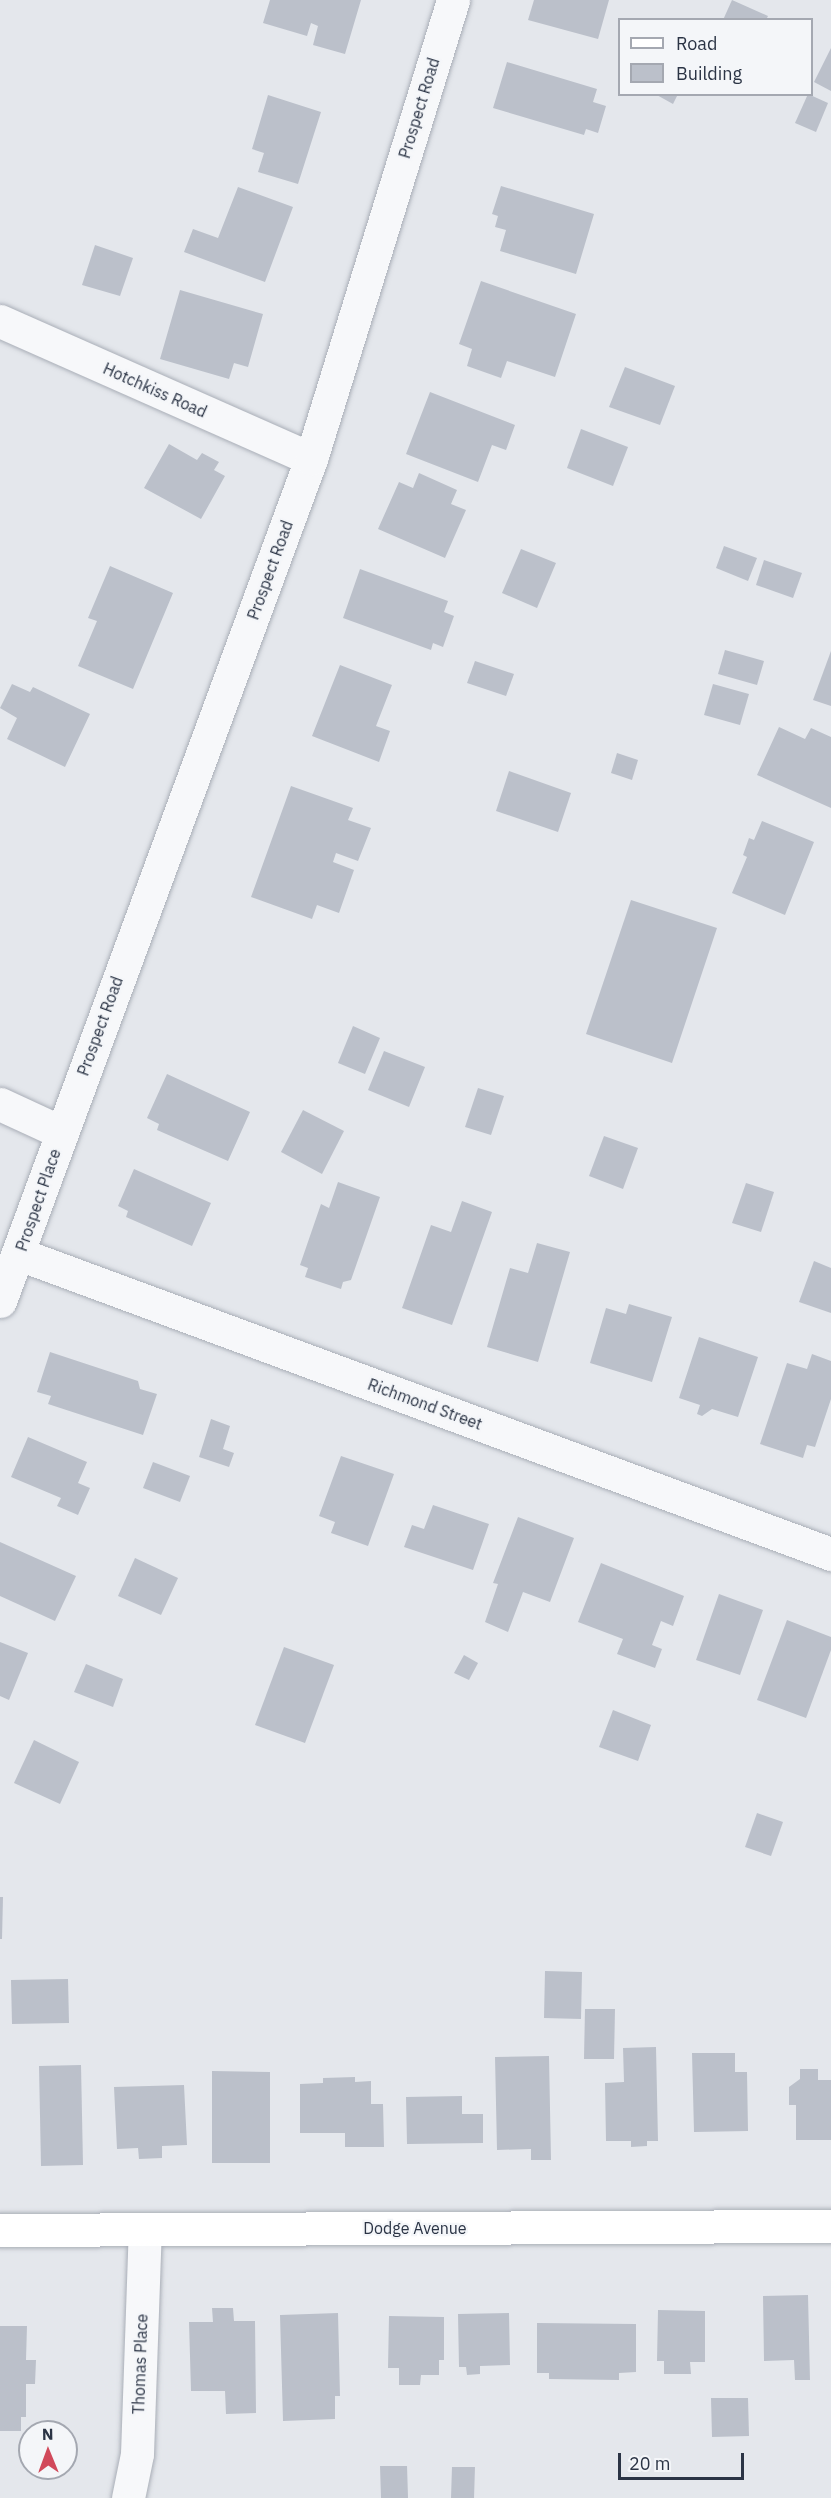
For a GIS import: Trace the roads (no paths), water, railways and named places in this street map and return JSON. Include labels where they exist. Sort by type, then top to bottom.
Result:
[{"type":"main road","name":"Dodge Avenue","points":[[0,2230],[831,2226]]},
{"type":"street","name":"Prospect Road","points":[[61,1132],[311,459],[453,0]]},
{"type":"street","name":"Hotchkiss Road","points":[[0,321],[311,459]]},
{"type":"street","points":[[0,1104],[61,1132]]},
{"type":"street","name":"Prospect Place","points":[[0,1301],[19,1254],[61,1132]]},
{"type":"street","name":"Richmond Street","points":[[19,1254],[831,1554]]},
{"type":"street","name":"Thomas Place","points":[[128,2498],[137,2454],[145,2229]]}]
